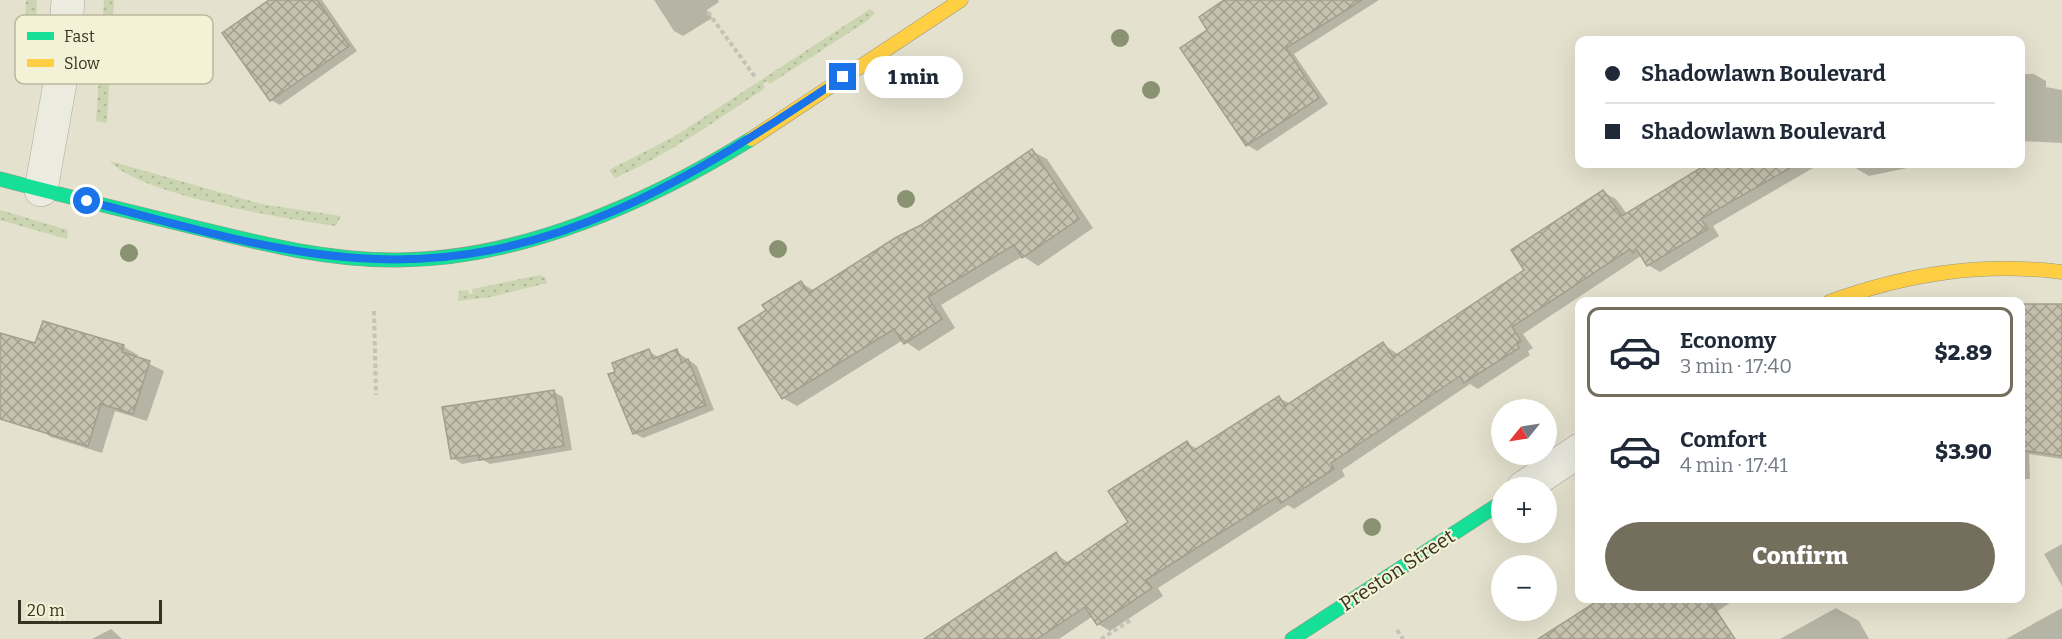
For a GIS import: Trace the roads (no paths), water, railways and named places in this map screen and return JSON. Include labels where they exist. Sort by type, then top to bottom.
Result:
[{"type":"street","points":[[67,15],[68,0]]},
{"type":"street","points":[[0,179],[305,252],[399,260],[494,249],[575,227],[617,211],[683,180],[751,139],[961,0]]},
{"type":"street","points":[[41,190],[60,84]]},
{"type":"street","points":[[1845,297],[1910,277],[1960,268],[1994,266],[2062,272]]},
{"type":"street","points":[[1540,477],[1575,453]]},
{"type":"street","name":"Preston Street","points":[[1293,639],[1491,508]]}]
